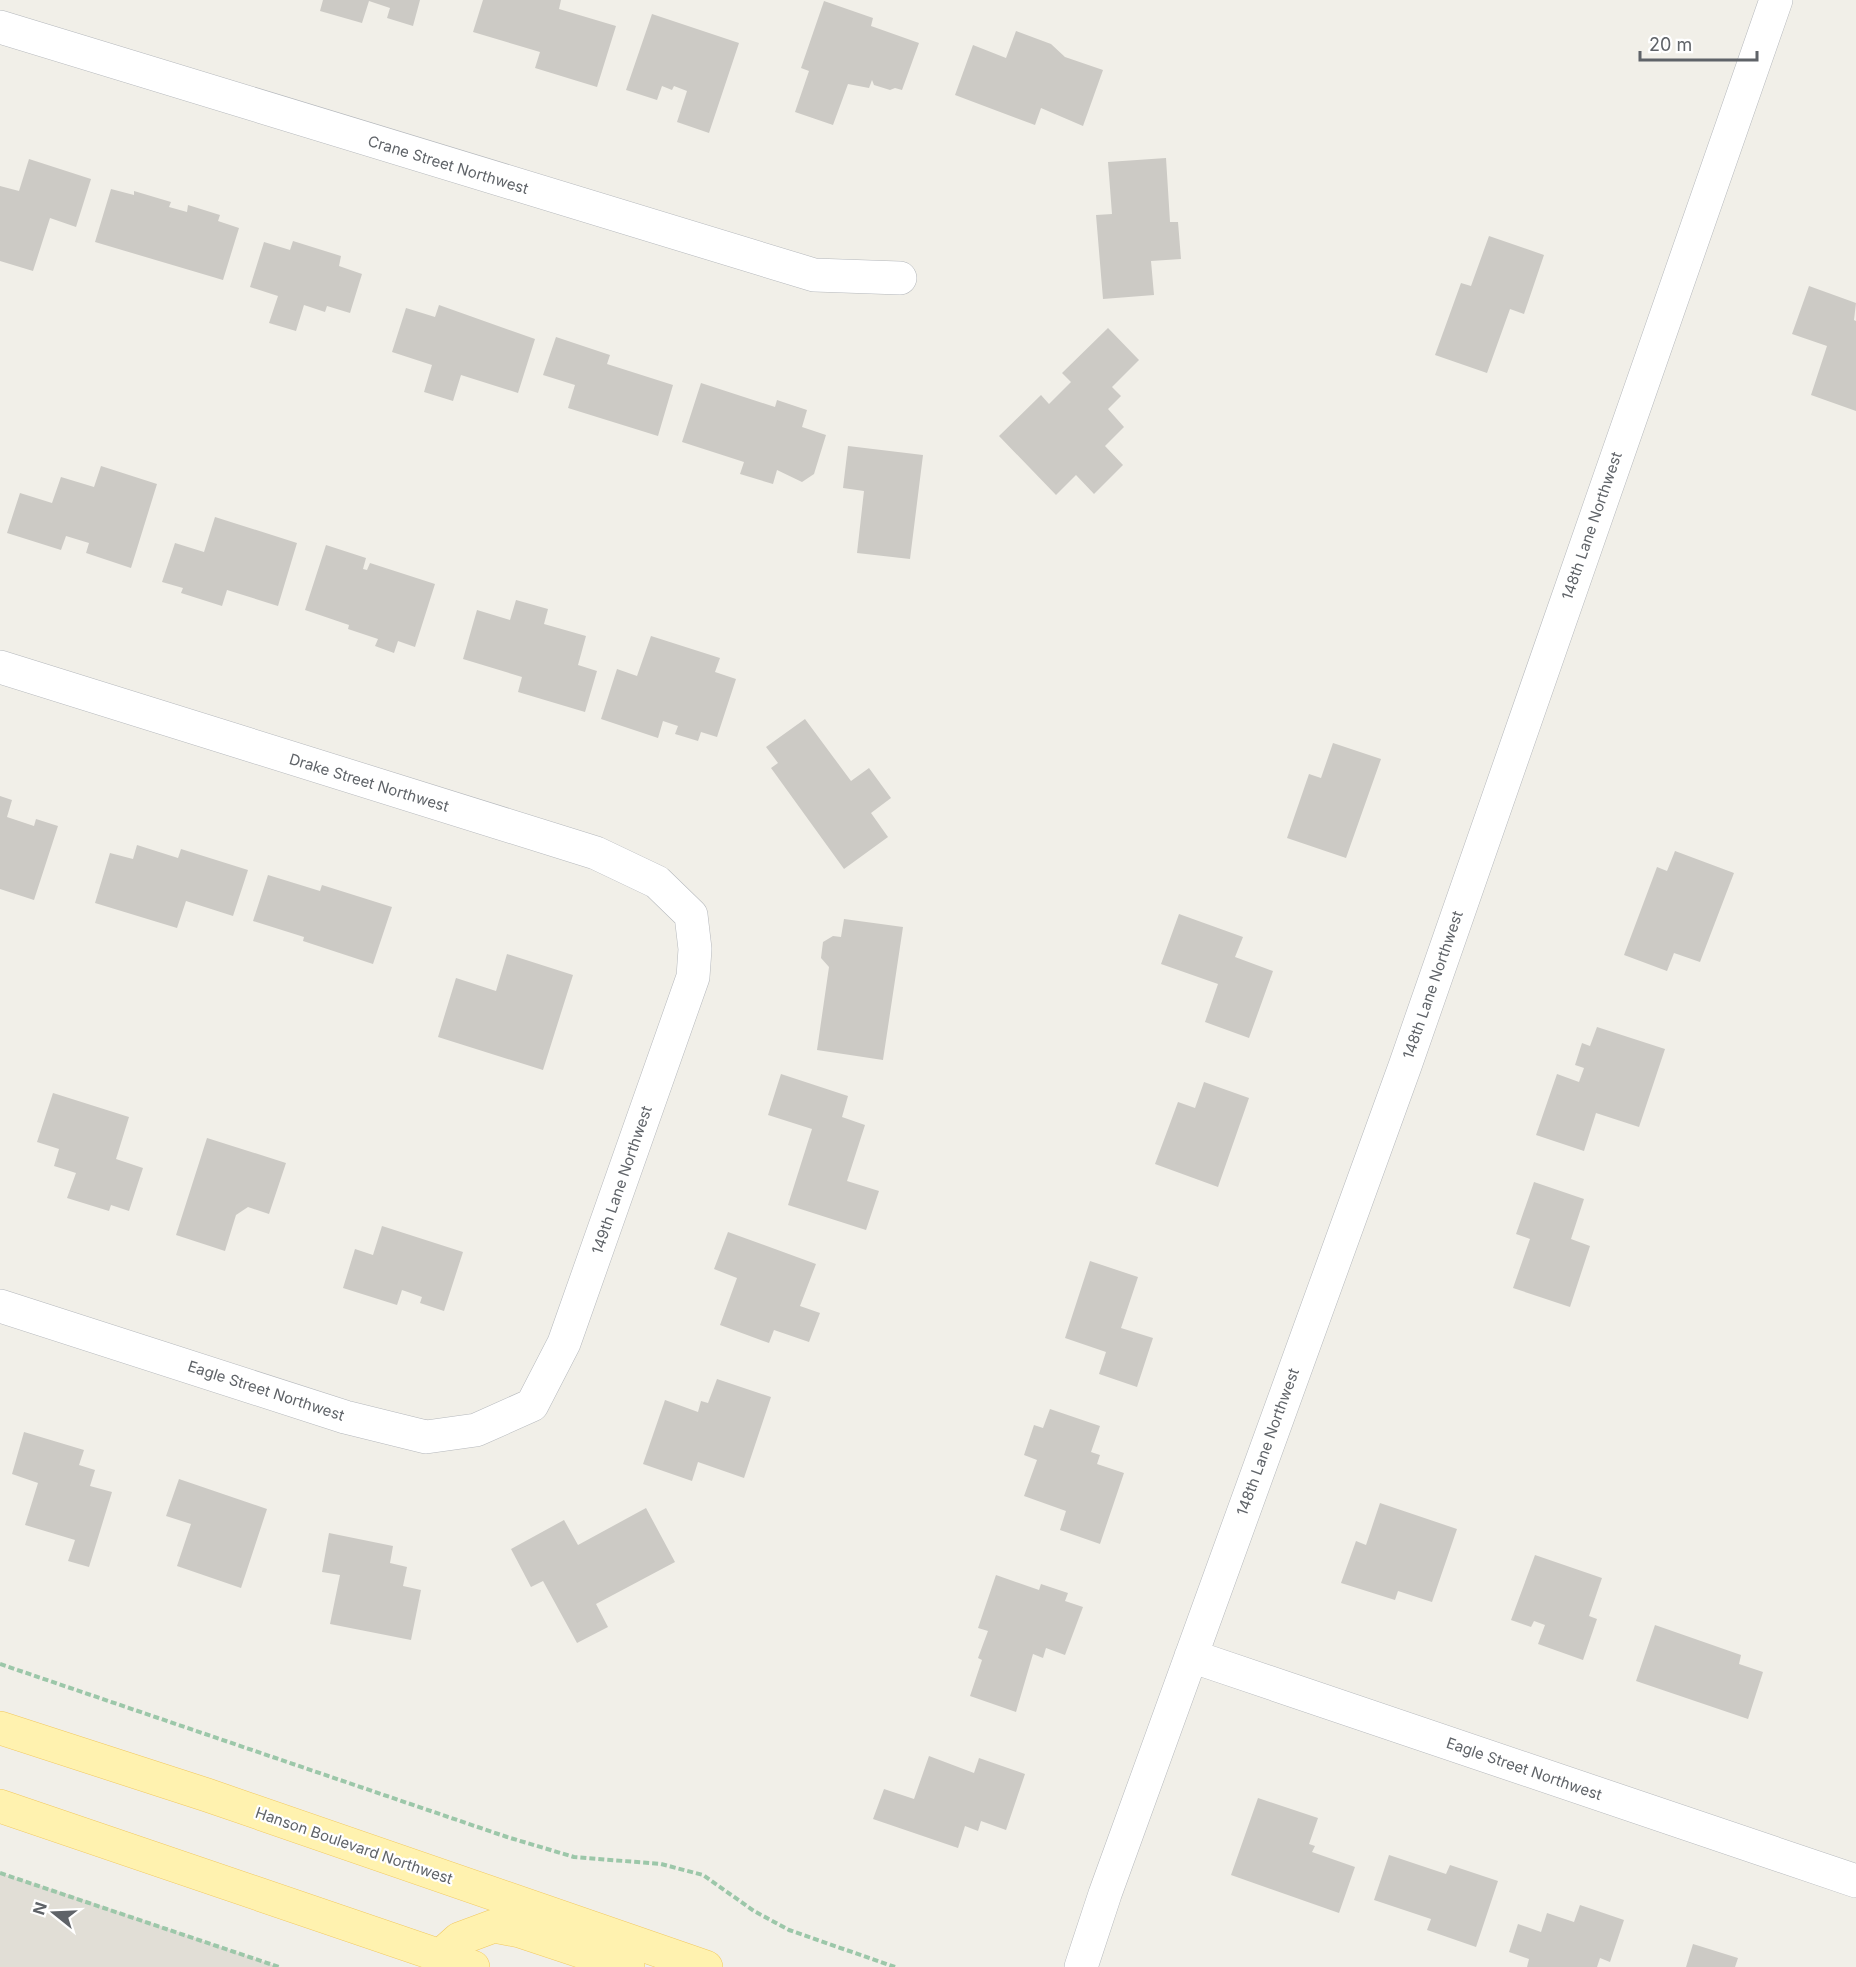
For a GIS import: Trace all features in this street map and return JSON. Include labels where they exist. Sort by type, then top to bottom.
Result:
[{"type":"main road","name":"Hanson Boulevard Northwest","points":[[0,1728],[207,1795],[706,1967]]},
{"type":"main road","points":[[0,1806],[438,1961],[473,1967]]},
{"type":"main road","points":[[438,1961],[459,1939],[494,1926],[520,1932],[628,1967]]},
{"type":"street","name":"148th Lane Northwest","points":[[1081,1967],[1405,1066],[1776,0]]},
{"type":"street","name":"Crane Street Northwest","points":[[0,27],[814,275],[900,278]]},
{"type":"street","name":"Drake Street Northwest","points":[[0,667],[596,853],[657,882],[691,915],[695,949]]},
{"type":"street","name":"149th Lane Northwest","points":[[532,1405],[564,1343],[693,977],[695,949]]},
{"type":"street","name":"Eagle Street Northwest","points":[[0,1306],[345,1417],[426,1437],[476,1430],[532,1405]]},
{"type":"street","name":"Eagle Street Northwest","points":[[1191,1656],[1856,1881]]},
{"type":"path","points":[[0,1664],[507,1837],[574,1857],[661,1864],[703,1875],[754,1911],[789,1930],[895,1967]]},
{"type":"path","points":[[0,1873],[279,1967]]},
{"type":"shaded area","points":[[0,1873],[73,1896],[279,1967],[0,1967]]},
{"type":"building","points":[[323,0],[420,0],[413,26],[387,18],[390,8],[369,1],[362,23],[320,11]]},
{"type":"building","points":[[483,0],[561,0],[559,9],[616,26],[597,87],[535,68],[540,52],[473,32]]},
{"type":"building","points":[[824,1],[873,18],[871,26],[919,43],[902,90],[895,88],[890,90],[874,85],[872,80],[869,88],[848,84],[833,125],[795,112],[809,71],[801,68]]},
{"type":"building","points":[[652,14],[739,43],[709,133],[677,122],[687,91],[674,86],[672,90],[662,86],[657,100],[626,90]]},
{"type":"building","points":[[1016,31],[1051,44],[1065,57],[1103,70],[1083,126],[1041,108],[1035,125],[955,95],[973,45],[1006,58]]},
{"type":"building","points":[[1166,158],[1170,222],[1178,222],[1181,259],[1151,261],[1154,295],[1103,299],[1096,215],[1112,214],[1108,162]]},
{"type":"building","points":[[29,159],[91,179],[76,227],[50,218],[33,271],[0,261],[0,186],[19,191]]},
{"type":"building","points":[[111,189],[134,195],[134,191],[171,202],[169,207],[187,212],[188,205],[220,215],[218,221],[239,228],[223,280],[95,242]]},
{"type":"building","points":[[1489,236],[1544,255],[1524,314],[1510,309],[1487,373],[1435,355],[1461,283],[1471,286]]},
{"type":"building","points":[[293,241],[341,256],[339,266],[362,274],[350,313],[327,306],[325,312],[304,305],[296,331],[269,323],[278,296],[250,287],[264,242],[290,250]]},
{"type":"building","points":[[1809,286],[1856,303],[1854,320],[1856,321],[1856,411],[1811,395],[1827,346],[1792,334]]},
{"type":"building","points":[[439,305],[535,339],[518,393],[461,375],[453,401],[424,392],[432,365],[392,352],[406,308],[435,317]]},
{"type":"building","points":[[1108,328],[1139,360],[1112,387],[1121,396],[1108,409],[1124,427],[1105,446],[1123,465],[1094,494],[1076,475],[1056,495],[999,436],[1041,395],[1049,404],[1071,382],[1062,373]]},
{"type":"building","points":[[556,337],[610,355],[607,364],[673,385],[658,436],[568,408],[575,385],[543,375]]},
{"type":"building","points":[[701,383],[775,407],[777,400],[807,410],[802,427],[826,435],[814,474],[802,482],[777,470],[773,484],[740,474],[744,462],[682,442]]},
{"type":"building","points":[[848,446],[923,455],[910,559],[857,553],[864,491],[843,488]]},
{"type":"building","points":[[101,466],[157,484],[131,568],[86,553],[89,543],[66,536],[61,550],[7,533],[20,493],[52,503],[61,477],[94,487]]},
{"type":"building","points":[[215,517],[297,543],[278,606],[227,590],[222,606],[181,593],[183,588],[162,582],[175,543],[204,552]]},
{"type":"building","points":[[326,545],[366,558],[363,569],[367,570],[370,563],[435,584],[415,647],[398,641],[394,653],[375,646],[378,639],[348,629],[349,625],[305,610]]},
{"type":"building","points":[[516,600],[548,609],[544,624],[586,636],[578,665],[597,671],[585,712],[518,692],[522,677],[463,659],[477,610],[510,620]]},
{"type":"building","points":[[651,636],[720,658],[715,672],[736,679],[717,737],[701,732],[698,741],[675,734],[678,726],[663,721],[658,738],[601,719],[617,669],[637,676]]},
{"type":"building","points":[[805,719],[851,781],[869,768],[891,798],[871,813],[888,837],[844,869],[771,768],[778,763],[766,747]]},
{"type":"building","points":[[1333,743],[1381,759],[1346,858],[1287,838],[1309,774],[1321,778]]},
{"type":"building","points":[[0,796],[12,800],[7,817],[34,826],[36,819],[58,826],[34,900],[0,889]]},
{"type":"building","points":[[137,845],[178,858],[181,849],[248,870],[233,916],[186,901],[177,928],[95,903],[110,853],[133,859]]},
{"type":"building","points":[[1675,851],[1734,873],[1700,962],[1674,953],[1667,971],[1624,955],[1657,867],[1667,871]]},
{"type":"building","points":[[268,875],[320,891],[322,885],[392,907],[373,964],[303,941],[304,937],[253,921]]},
{"type":"building","points":[[1179,914],[1243,937],[1235,957],[1273,971],[1249,1038],[1205,1022],[1218,984],[1161,964]]},
{"type":"building","points":[[844,919],[903,927],[883,1060],[817,1050],[829,967],[821,958],[823,942],[833,936],[841,937]]},
{"type":"building","points":[[507,954],[573,975],[543,1070],[438,1037],[456,978],[496,991]]},
{"type":"building","points":[[1597,1027],[1665,1049],[1639,1127],[1596,1113],[1584,1151],[1536,1135],[1557,1074],[1579,1082],[1584,1068],[1575,1065],[1582,1043],[1590,1046]]},
{"type":"building","points":[[781,1074],[848,1096],[842,1117],[865,1125],[847,1181],[879,1191],[866,1230],[788,1205],[812,1129],[768,1115]]},
{"type":"building","points":[[1204,1082],[1249,1098],[1218,1187],[1155,1164],[1178,1102],[1195,1108]]},
{"type":"building","points":[[53,1093],[129,1117],[116,1159],[143,1168],[129,1211],[111,1205],[109,1211],[67,1198],[76,1173],[54,1166],[59,1149],[37,1142]]},
{"type":"building","points":[[207,1138],[286,1163],[269,1214],[248,1207],[236,1215],[225,1251],[176,1235]]},
{"type":"building","points":[[1534,1182],[1584,1199],[1571,1239],[1590,1246],[1570,1307],[1513,1288],[1530,1239],[1516,1234]]},
{"type":"building","points":[[382,1226],[463,1252],[444,1311],[420,1303],[422,1297],[402,1290],[397,1305],[343,1288],[355,1249],[373,1255]]},
{"type":"building","points":[[728,1232],[816,1264],[800,1306],[820,1313],[809,1342],[774,1330],[769,1343],[720,1325],[737,1278],[714,1269]]},
{"type":"building","points":[[1090,1261],[1138,1277],[1121,1328],[1153,1338],[1137,1387],[1099,1374],[1106,1352],[1065,1338]]},
{"type":"building","points":[[717,1379],[771,1397],[744,1478],[698,1462],[692,1481],[643,1464],[665,1400],[698,1412],[701,1401],[708,1403]]},
{"type":"building","points":[[1050,1409],[1100,1426],[1091,1452],[1100,1455],[1097,1464],[1124,1473],[1100,1544],[1060,1530],[1066,1511],[1024,1496],[1037,1460],[1024,1455],[1034,1425],[1043,1428]]},
{"type":"building","points":[[24,1432],[84,1450],[79,1465],[95,1470],[90,1486],[112,1492],[89,1567],[68,1561],[75,1540],[25,1525],[38,1483],[12,1474]]},
{"type":"building","points":[[179,1479],[267,1509],[241,1588],[177,1566],[191,1524],[166,1516]]},
{"type":"building","points":[[1380,1503],[1457,1529],[1432,1602],[1398,1591],[1395,1600],[1341,1583],[1356,1541],[1366,1545]]},
{"type":"building","points":[[646,1508],[675,1562],[596,1604],[608,1627],[577,1643],[543,1581],[531,1587],[511,1549],[564,1520],[578,1545]]},
{"type":"building","points":[[329,1533],[393,1546],[390,1563],[407,1567],[403,1586],[421,1590],[411,1640],[330,1624],[340,1575],[322,1572]]},
{"type":"building","points":[[1535,1555],[1602,1578],[1589,1616],[1597,1619],[1583,1660],[1538,1644],[1545,1625],[1534,1621],[1531,1627],[1511,1620]]},
{"type":"building","points":[[996,1575],[1039,1590],[1041,1584],[1068,1593],[1065,1601],[1083,1607],[1065,1655],[1046,1648],[1043,1658],[1033,1654],[1016,1712],[970,1696],[982,1660],[978,1658],[988,1631],[978,1628]]},
{"type":"building","points":[[1655,1625],[1741,1655],[1739,1664],[1763,1672],[1748,1719],[1636,1681]]},
{"type":"building","points":[[929,1756],[974,1773],[979,1758],[1025,1774],[1006,1830],[981,1821],[978,1831],[965,1826],[958,1848],[873,1819],[884,1789],[914,1799]]},
{"type":"building","points":[[1258,1798],[1318,1818],[1309,1844],[1315,1846],[1312,1852],[1355,1867],[1339,1913],[1231,1875]]},
{"type":"building","points":[[1389,1855],[1446,1874],[1450,1865],[1498,1881],[1476,1947],[1427,1930],[1431,1919],[1374,1900]]},
{"type":"building","points":[[1580,1905],[1624,1920],[1610,1962],[1600,1958],[1597,1967],[1527,1967],[1529,1959],[1509,1952],[1518,1924],[1541,1932],[1547,1913],[1574,1922]]},
{"type":"building","points":[[1693,1944],[1738,1958],[1735,1967],[1686,1967]]}]
